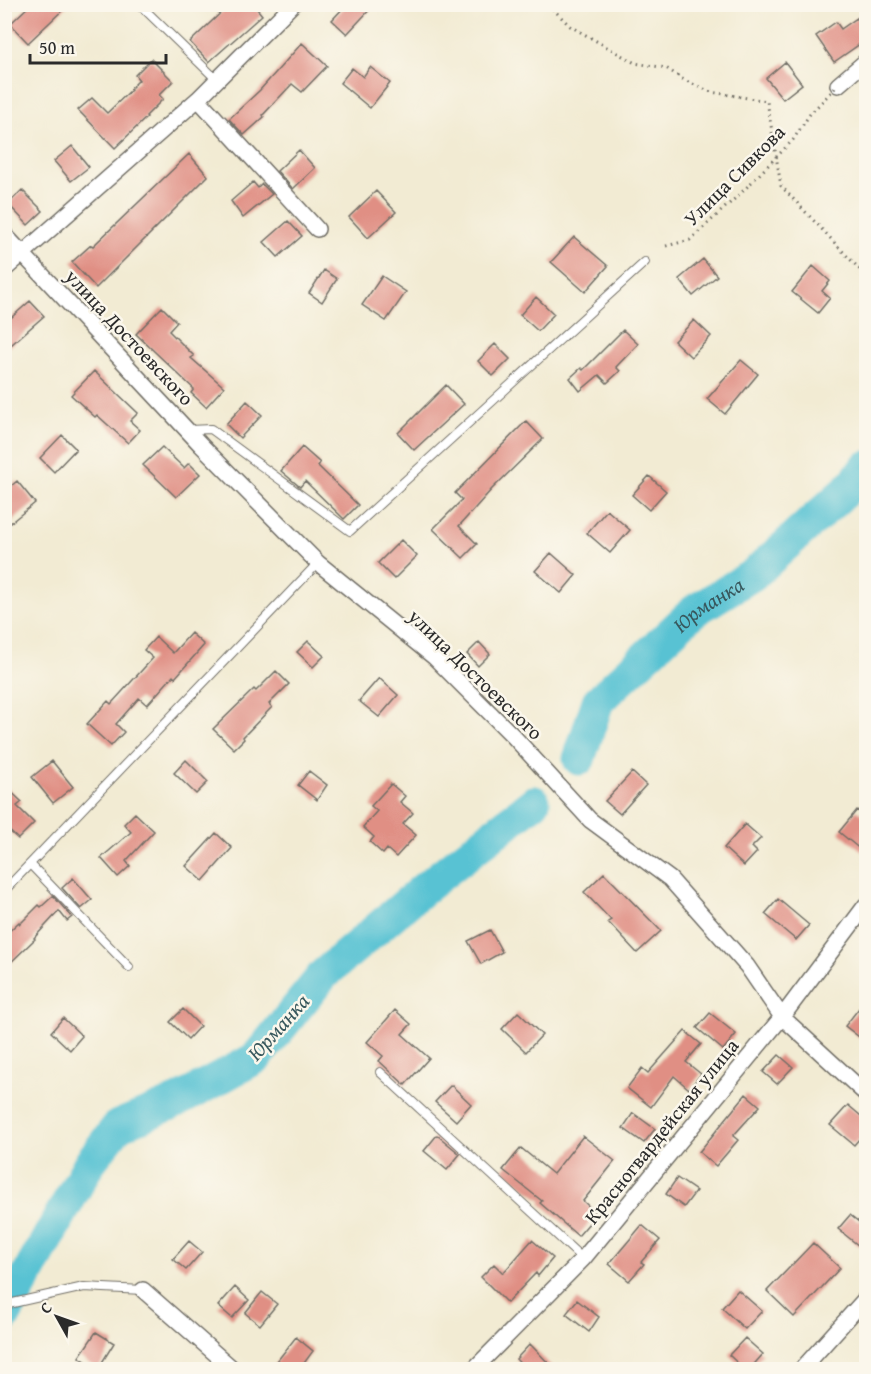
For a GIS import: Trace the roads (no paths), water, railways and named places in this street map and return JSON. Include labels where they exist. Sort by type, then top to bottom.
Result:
[{"type":"street","points":[[4,270],[198,99],[293,4]]},
{"type":"street","points":[[838,85],[867,60]]},
{"type":"street","points":[[198,99],[317,229]]},
{"type":"street","name":"улица Достоевского","points":[[4,234],[187,430],[318,563],[434,657],[514,737],[590,819],[670,879],[747,966],[782,1017],[867,1094]]},
{"type":"street","name":"Красногвардейская улица","points":[[473,1370],[583,1259],[782,1017],[867,905]]},
{"type":"street","points":[[143,1290],[234,1370]]},
{"type":"street","points":[[801,1370],[867,1298]]},
{"type":"lane","points":[[139,4],[216,80]]},
{"type":"lane","points":[[187,430],[211,429],[350,531],[645,262]]},
{"type":"lane","points":[[4,891],[318,563]]},
{"type":"lane","points":[[30,864],[129,967]]},
{"type":"lane","points":[[380,1072],[583,1259]]},
{"type":"lane","points":[[4,1305],[84,1287],[143,1290]]},
{"type":"waterway","name":"Юрманка","points":[[579,759],[598,701],[694,611],[754,574],[852,485],[866,467]]},
{"type":"waterway","name":"Юрманка","points":[[4,1317],[90,1162],[118,1126],[176,1102],[256,1058],[324,974],[422,890],[534,802]]}]
